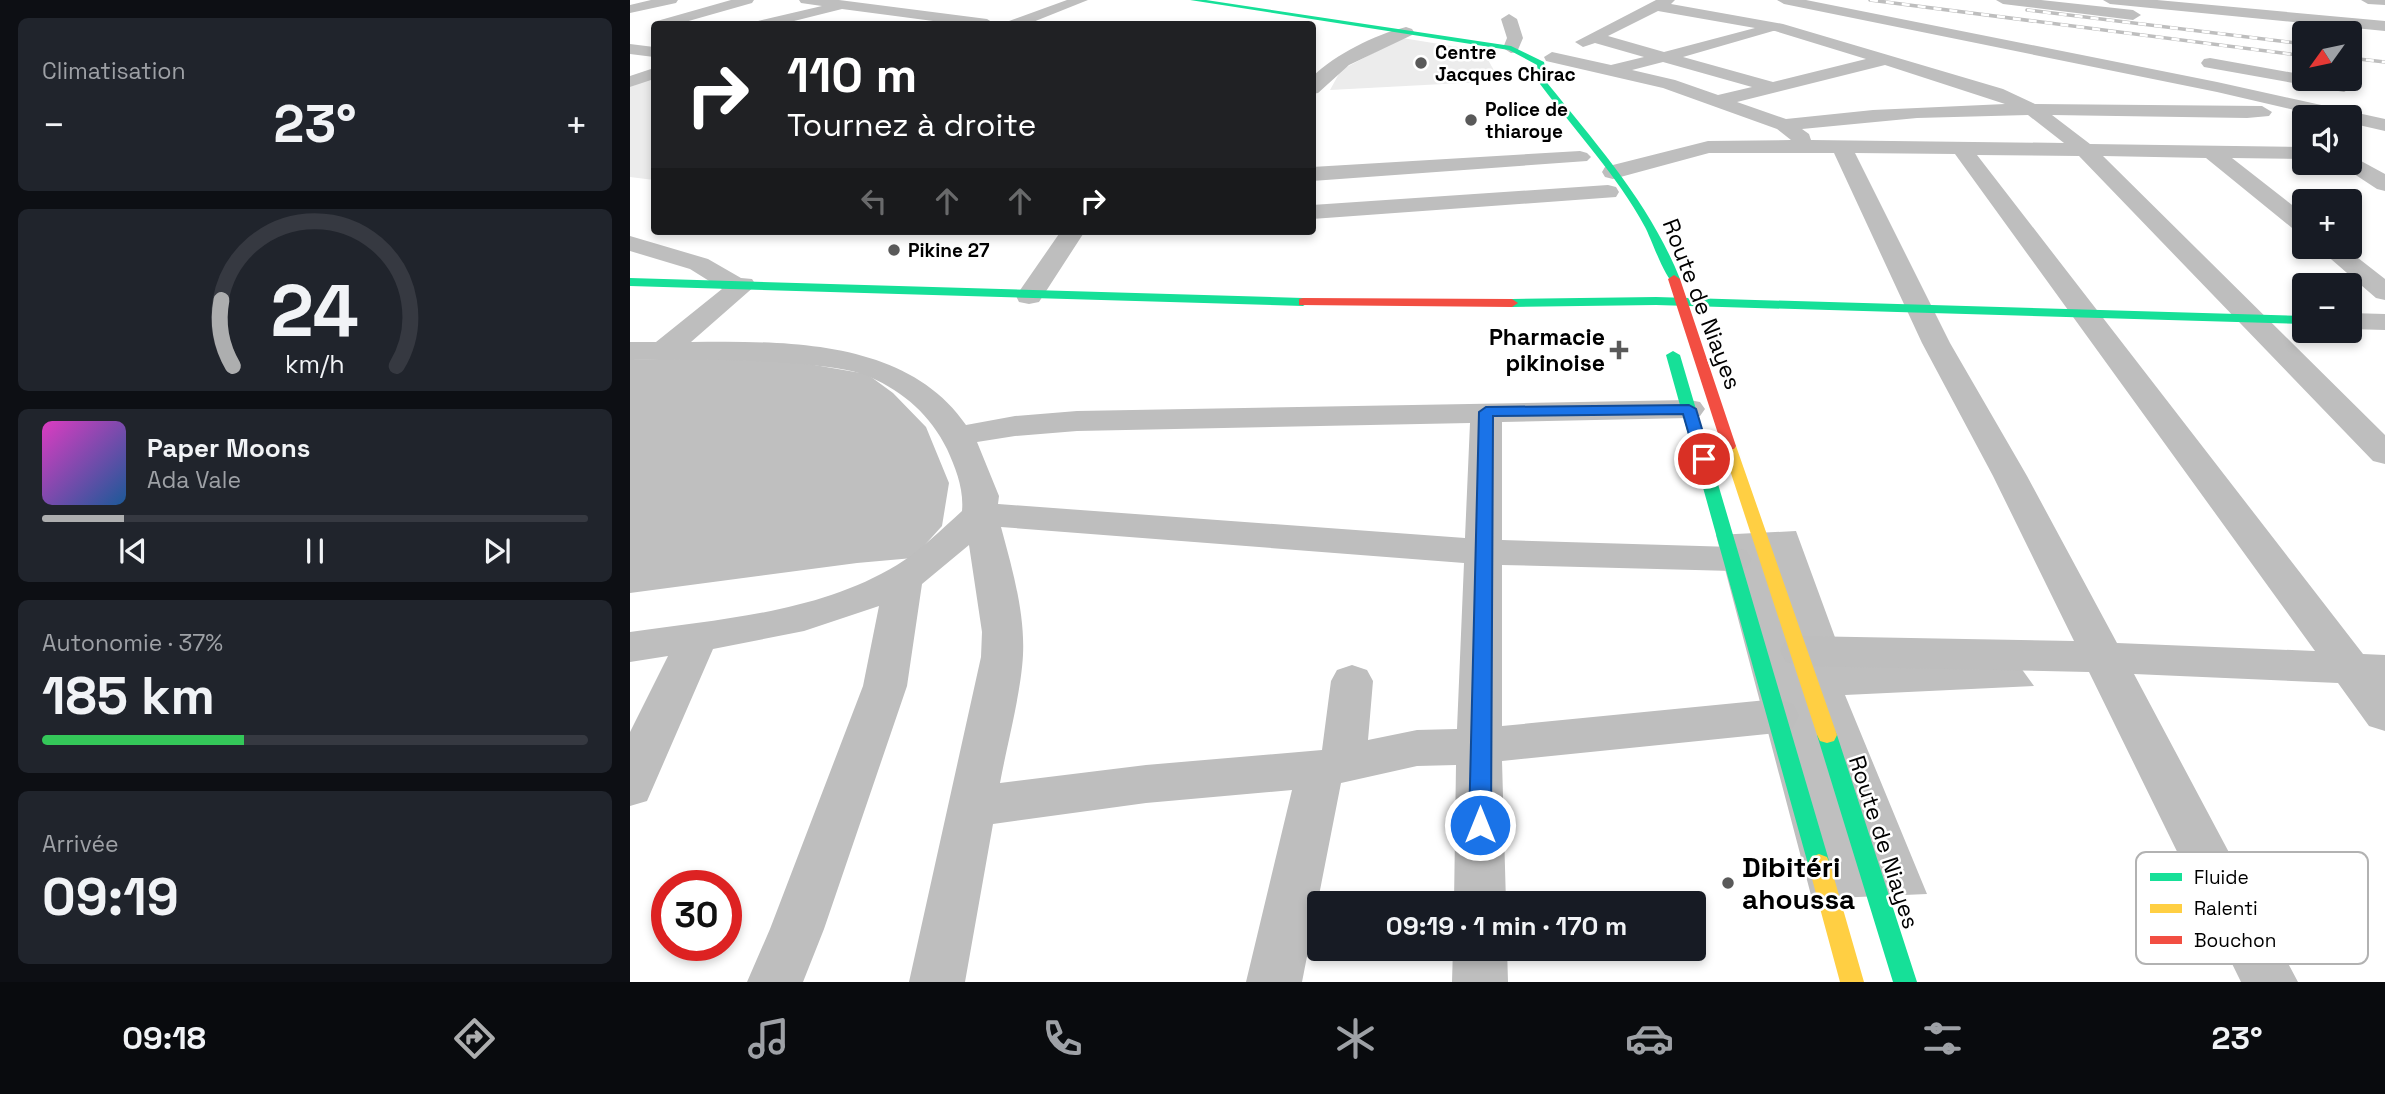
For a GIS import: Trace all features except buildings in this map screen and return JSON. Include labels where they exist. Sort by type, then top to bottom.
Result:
[{"type":"main road","points":[[1193,0],[1511,48],[1543,58]]},
{"type":"main road","name":"Route de Niayes","points":[[1543,58],[1523,78],[1600,177],[1641,210],[1658,240],[1766,557],[1801,651],[1905,982]]},
{"type":"main road","name":"Route de Niayes","points":[[1543,58],[1541,78],[1562,127],[1600,177]]},
{"type":"main road","points":[[630,282],[1029,296],[1657,307],[1681,302],[2292,320]]},
{"type":"main road","name":"Route de Niayes","points":[[1650,283],[1657,307]]},
{"type":"main road","name":"Route de Niayes","points":[[1667,337],[1733,559],[1852,982]]},
{"type":"street","points":[[630,9],[671,0]]},
{"type":"street","points":[[674,21],[747,0]]},
{"type":"street","points":[[806,0],[962,21]]},
{"type":"street","points":[[777,21],[866,0]]},
{"type":"street","points":[[1023,21],[1081,0]]},
{"type":"street","points":[[1784,0],[2299,105]]},
{"type":"street","points":[[2003,0],[2292,34]]},
{"type":"street","points":[[2110,0],[2332,21]]},
{"type":"street","points":[[2257,0],[2267,15],[2269,29],[2273,31]]},
{"type":"street","points":[[2368,0],[2385,1]]},
{"type":"street","points":[[1543,58],[1662,3],[1777,27],[1996,93],[2033,110],[2084,149],[2385,454]]},
{"type":"street","points":[[2331,6],[2351,21]]},
{"type":"street","points":[[1610,71],[1835,9]]},
{"type":"street","points":[[1509,19],[1515,38],[1511,48]]},
{"type":"street","points":[[2362,24],[2385,26]]},
{"type":"street","points":[[1316,80],[1351,57],[1406,32]]},
{"type":"street","points":[[1717,102],[1887,60],[1965,35]]},
{"type":"street","points":[[1593,37],[1776,88]]},
{"type":"street","points":[[630,49],[651,51]]},
{"type":"street","points":[[630,56],[651,51]]},
{"type":"street","points":[[1325,53],[1351,57]]},
{"type":"street","points":[[2029,67],[2069,57]]},
{"type":"street","points":[[1543,58],[1669,84],[1784,125],[1827,146],[1920,309],[2203,852]]},
{"type":"street","points":[[2194,61],[2292,76]]},
{"type":"street","points":[[630,82],[651,74]]},
{"type":"street","points":[[1965,84],[2003,74]]},
{"type":"street","points":[[1996,93],[2145,93],[2217,87]]},
{"type":"street","points":[[2353,91],[2375,105]]},
{"type":"street","points":[[1784,125],[1834,118],[1946,111],[2139,110],[2244,113],[2292,108]]},
{"type":"street","points":[[2139,110],[2204,151],[2292,217]]},
{"type":"street","points":[[1946,111],[1968,147],[2086,314],[2368,670],[2385,714]]},
{"type":"street","points":[[2362,120],[2385,125]]},
{"type":"street","points":[[1316,212],[1600,177],[1720,146],[2292,153]]},
{"type":"street","points":[[2362,154],[2373,154]]},
{"type":"street","points":[[2362,169],[2385,184]]},
{"type":"street","points":[[1316,174],[1600,177]]},
{"type":"street","points":[[1029,296],[1070,235]]},
{"type":"street","points":[[630,243],[699,264],[738,285],[648,350]]},
{"type":"street","points":[[2344,259],[2385,292]]},
{"type":"street","points":[[2362,321],[2385,322]]},
{"type":"street","points":[[648,350],[745,349],[837,359],[880,370],[911,387],[943,415],[969,461],[981,495],[981,514],[994,572],[1002,632],[1002,657],[937,982]]},
{"type":"street","points":[[957,436],[1015,426],[1077,421],[1689,409]]},
{"type":"street","points":[[1480,891],[1479,746],[1486,412]]},
{"type":"street","points":[[630,648],[804,617],[857,601],[904,578],[981,514],[1484,552],[1733,559]]},
{"type":"street","points":[[775,982],[797,929],[885,686],[904,578]]},
{"type":"street","points":[[630,787],[658,719],[698,636]]},
{"type":"street","points":[[1801,651],[2103,657],[2368,670]]},
{"type":"street","points":[[1274,982],[1352,681]]},
{"type":"street","points":[[971,807],[1146,785],[1331,767],[1417,748],[1479,746],[1777,716]]},
{"type":"street","points":[[1480,961],[1480,982]]},
{"type":"street","points":[[2261,964],[2270,982]]},
{"type":"shaded area","name":"Centre Jacques Chirac","points":[[1402,38],[1483,51],[1500,81],[1330,90],[1341,70]]},
{"type":"shaded area","points":[[651,79],[651,180],[630,177],[630,87]]},
{"type":"shaded area","points":[[716,357],[791,361],[867,374],[893,393],[926,427],[949,483],[942,526],[913,558],[630,593],[630,360]]},
{"type":"shaded area","points":[[1796,531],[1836,640],[2010,653],[2034,686],[1845,695],[1927,894],[1812,899],[1716,535]]},
{"type":"railway","points":[[1870,0],[2292,54]]},
{"type":"railway","points":[[2027,10],[2292,42]]},
{"type":"railway","points":[[2362,59],[2385,62]]},
{"type":"traffic: fast","points":[[1193,0],[1511,48],[1541,64],[1544,84],[1634,201],[1650,226],[1674,279]]},
{"type":"traffic: fast","points":[[630,282],[1303,302]]},
{"type":"traffic: fast","points":[[1512,303],[1656,301],[2292,320]]},
{"type":"traffic: fast","points":[[1673,355],[1819,864]]},
{"type":"traffic: fast","points":[[1827,735],[1905,982]]},
{"type":"traffic: slow","points":[[1729,446],[1827,735]]},
{"type":"traffic: slow","points":[[1819,864],[1852,982]]},
{"type":"traffic: jam","points":[[1674,279],[1729,446]]},
{"type":"traffic: jam","points":[[1303,302],[1512,303]]},
{"type":"place","name":"Centre Jacques Chirac","points":[[1421,63]]},
{"type":"place","name":"Police de thiaroye","points":[[1471,120]]},
{"type":"place","name":"Pikine 27","points":[[894,250]]},
{"type":"place","name":"Pharmacie pikinoise","points":[[1619,350]]},
{"type":"place","name":"Dibitéri ahoussa","points":[[1728,883]]},
{"type":"route","points":[[1480,825],[1479,746],[1486,412],[1689,409],[1704,459]]}]
